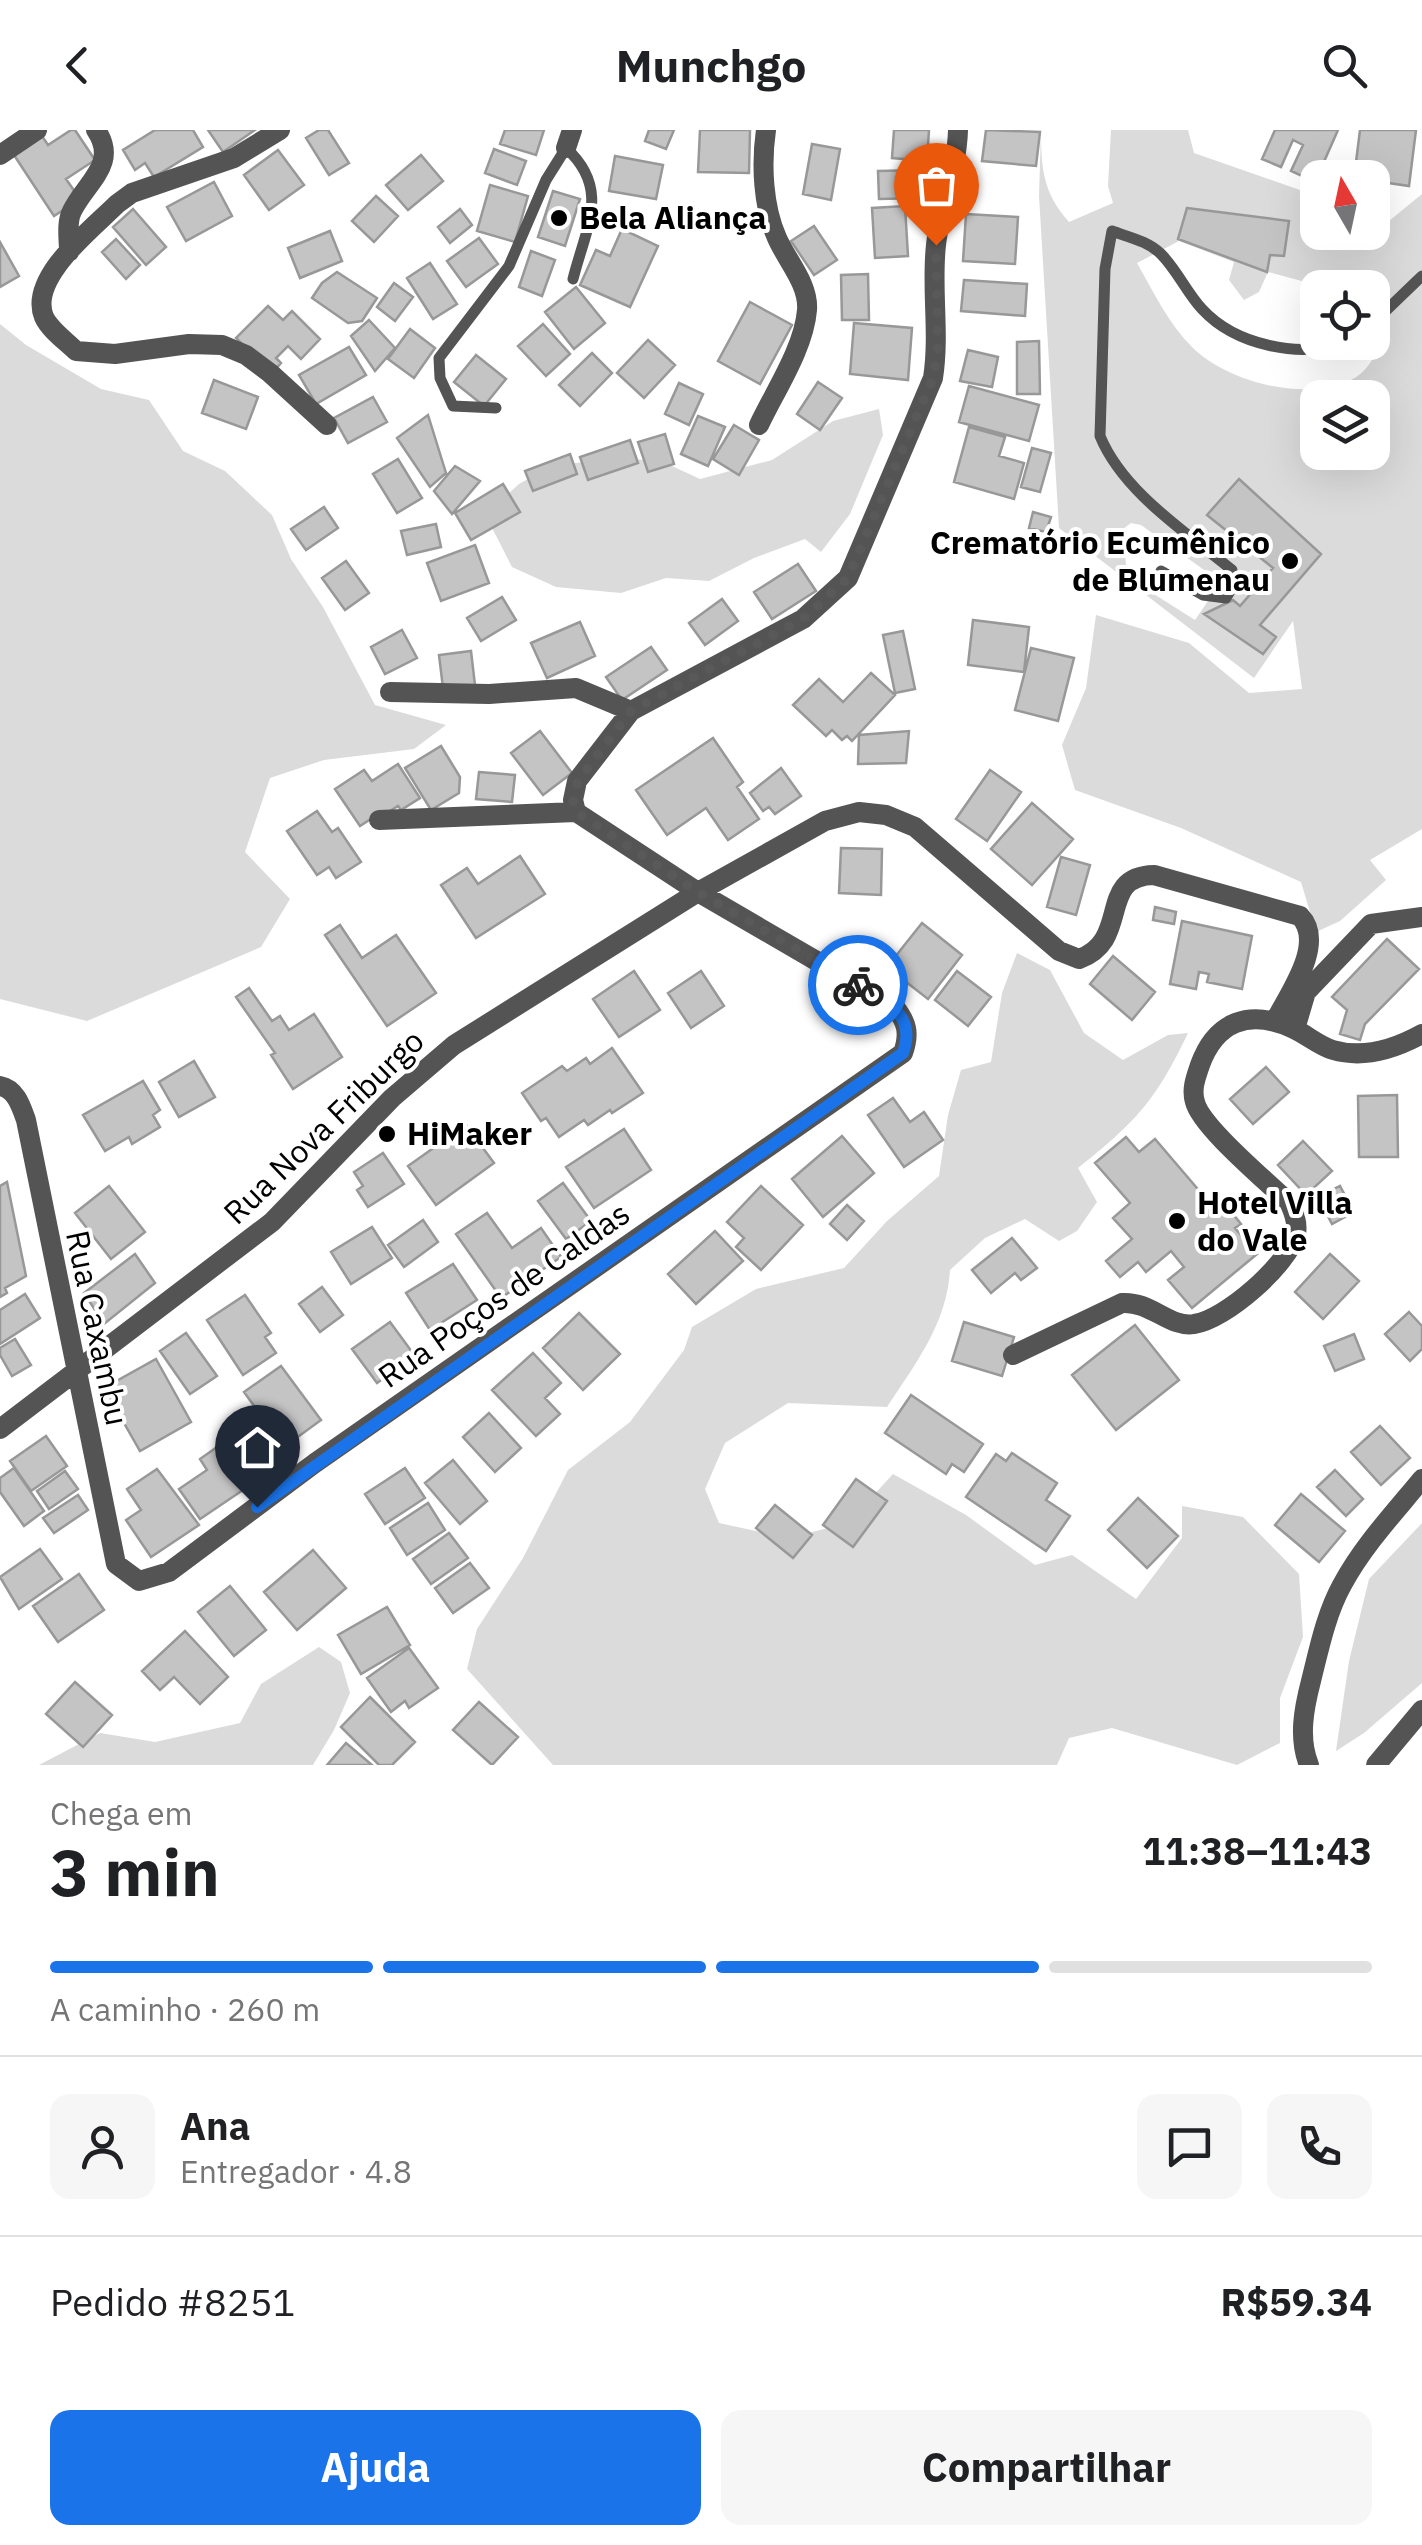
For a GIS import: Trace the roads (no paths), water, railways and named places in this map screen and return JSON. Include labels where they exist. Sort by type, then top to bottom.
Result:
[{"type":"street","points":[[0,155],[37,130]]},
{"type":"street","points":[[69,252],[72,210],[101,170],[105,156],[96,130]]},
{"type":"street","points":[[280,130],[234,158],[132,193],[69,252],[44,284],[41,302],[45,320],[76,352],[114,354],[189,344],[222,345],[246,355],[327,425]]},
{"type":"street","points":[[576,812],[573,800],[578,781],[631,711],[803,619],[848,578],[933,378],[938,350],[936,245],[958,152],[958,130]]},
{"type":"street","points":[[759,426],[804,328],[808,306],[803,286],[776,237],[768,210],[770,132]]},
{"type":"street","points":[[390,692],[489,694],[576,688],[631,711]]},
{"type":"street","points":[[379,820],[576,812],[698,892]]},
{"type":"street","name":"Rua Nova Friburgo","points":[[0,1429],[272,1222],[392,1098],[454,1044],[698,892],[826,821],[859,812],[886,815],[915,827],[1059,951],[1080,959],[1097,952],[1111,932],[1120,892],[1125,881],[1136,875],[1154,875],[1300,916],[1310,926],[1310,937],[1285,1025]]},
{"type":"street","name":"Rua Poços de Caldas","points":[[139,1581],[169,1572],[315,1463],[903,1053],[908,1040],[906,1021],[894,1006],[698,892]]},
{"type":"street","points":[[1285,1025],[1306,992],[1371,924],[1392,918],[1422,918]]},
{"type":"street","points":[[1013,1355],[1122,1303],[1140,1302],[1170,1319],[1191,1325],[1220,1316],[1267,1276],[1296,1236],[1296,1219],[1290,1204],[1207,1123],[1195,1105],[1193,1084],[1206,1047],[1220,1030],[1244,1019],[1285,1025],[1332,1050],[1365,1053],[1397,1048],[1422,1034]]},
{"type":"street","name":"Rua Caxambu","points":[[0,1086],[20,1102],[26,1120],[116,1564],[139,1581]]},
{"type":"street","points":[[1309,1765],[1303,1738],[1304,1710],[1323,1634],[1341,1587],[1371,1541],[1422,1479]]},
{"type":"street","points":[[1376,1765],[1422,1710]]},
{"type":"lane","points":[[569,139],[592,181],[592,205],[573,279]]},
{"type":"lane","points":[[496,408],[452,406],[440,378],[439,358],[510,266],[546,180],[569,139]]},
{"type":"lane","points":[[1161,571],[1203,596],[1226,598],[1233,586],[1232,570],[1162,513],[1108,456],[1100,436],[1105,270],[1112,231],[1147,244],[1161,254],[1201,308],[1218,324],[1270,345],[1300,349]]},
{"type":"lane","points":[[1390,307],[1422,276]]},
{"type":"place","name":"Bela Aliança","points":[[559,218]]},
{"type":"place","name":"Crematório Ecumênico de Blumenau","points":[[1290,561]]},
{"type":"place","name":"HiMaker","points":[[387,1134]]},
{"type":"place","name":"Hotel Villa do Vale","points":[[1177,1221]]}]
